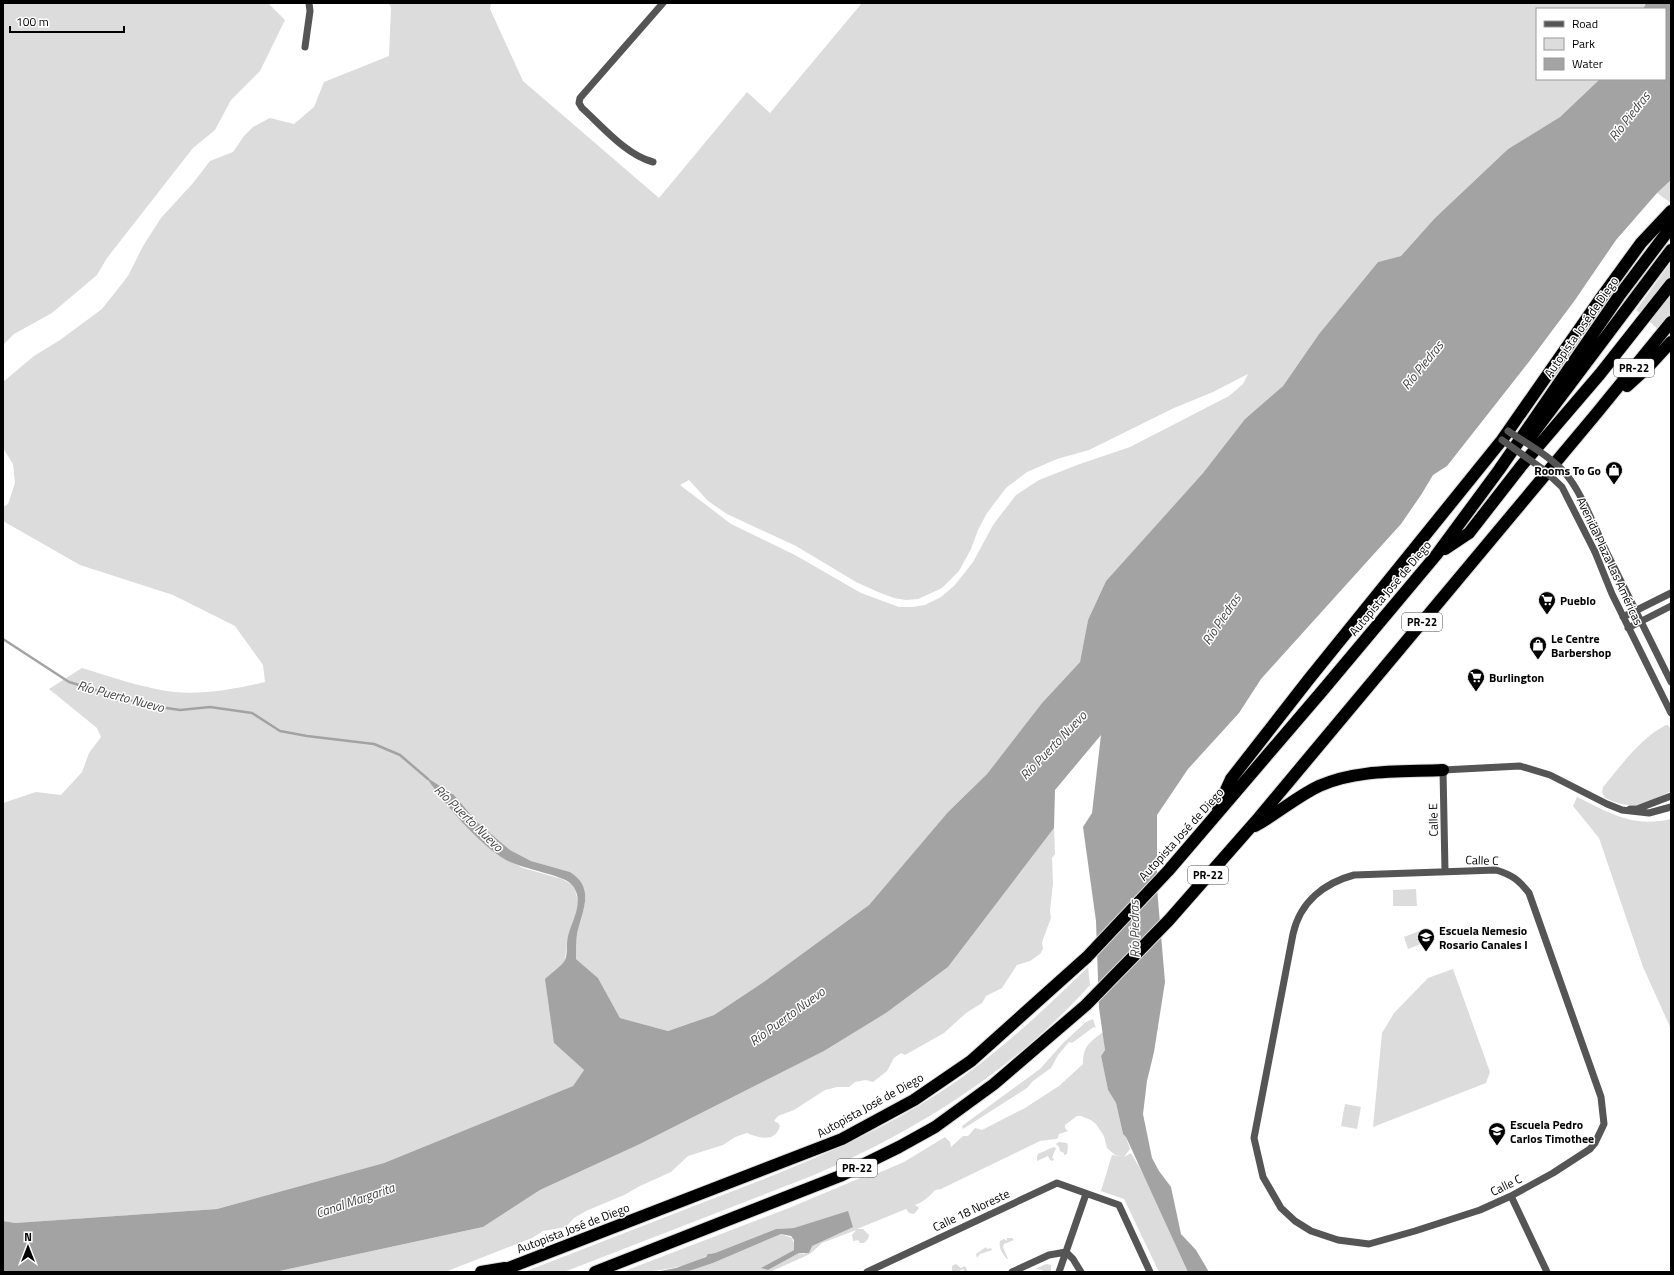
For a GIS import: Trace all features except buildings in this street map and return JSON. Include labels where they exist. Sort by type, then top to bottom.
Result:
[{"type":"highway","points":[[1211,823],[1231,779],[1314,672],[1505,435],[1641,243],[1671,211]]},
{"type":"highway","name":"Autopista José de Diego","points":[[498,1272],[820,1149],[842,1139],[914,1100],[971,1061],[1086,957],[1168,871],[1211,823],[1437,554],[1499,470],[1619,296],[1671,227]]},
{"type":"highway","points":[[1499,470],[1534,433],[1671,250]]},
{"type":"highway","points":[[1437,554],[1469,533],[1522,465],[1600,374],[1671,284]]},
{"type":"highway","name":"PR-22","points":[[595,1272],[840,1176],[899,1147],[935,1127],[994,1084],[1086,1005],[1169,920],[1248,830],[1596,414],[1671,322]]},
{"type":"highway","points":[[1596,414],[1649,366],[1671,342]]},
{"type":"highway","points":[[1248,830],[1271,817],[1304,794],[1332,781],[1359,775],[1443,770]]},
{"type":"highway","points":[[482,1272],[512,1266]]},
{"type":"street","points":[[305,46],[310,11],[309,3]]},
{"type":"street","points":[[653,162],[636,156],[624,146],[582,108],[580,98],[663,3]]},
{"type":"street","name":"Avenida Plaza Las Américas","points":[[1505,435],[1550,460],[1566,474],[1576,488],[1640,622],[1671,682]]},
{"type":"street","name":"Avenida Plaza Las Américas","points":[[1505,435],[1562,487],[1595,552],[1628,628],[1671,713]]},
{"type":"street","points":[[1623,617],[1671,593]]},
{"type":"street","points":[[1628,628],[1671,606]]},
{"type":"street","points":[[1443,770],[1520,766],[1550,775],[1622,810],[1649,813],[1671,807]]},
{"type":"street","name":"Calle E","points":[[1443,770],[1445,871]]},
{"type":"street","points":[[1622,810],[1637,809],[1671,796]]},
{"type":"street","name":"Calle C","points":[[1496,870],[1510,874],[1521,883],[1529,893],[1601,1097],[1604,1124],[1595,1143],[1590,1149],[1553,1173],[1511,1196],[1480,1210],[1369,1244],[1352,1242],[1311,1231],[1295,1221],[1281,1208],[1263,1177],[1254,1138],[1274,1028],[1294,931],[1301,911],[1315,894],[1342,878],[1367,874],[1496,870]]},
{"type":"street","name":"Calle 18 Noreste","points":[[867,1272],[1054,1183],[1119,1205],[1150,1272]]},
{"type":"street","points":[[1059,1272],[1086,1194]]},
{"type":"street","points":[[1511,1196],[1547,1272]]},
{"type":"street","points":[[1012,1272],[1049,1255],[1066,1252]]},
{"type":"street","points":[[1066,1252],[1081,1272]]},
{"type":"green space","points":[[3,3],[268,3],[285,20],[260,71],[231,100],[215,130],[193,148],[107,258],[97,275],[52,313],[14,334],[3,345]]},
{"type":"green space","points":[[389,3],[491,3],[490,9],[523,81],[659,198],[747,92],[770,113],[862,3],[1646,3],[1644,8],[1536,8],[1536,80],[1599,80],[1560,117],[1508,149],[1435,218],[1401,256],[1378,262],[1319,334],[1283,386],[1245,419],[1203,473],[1106,581],[1088,620],[1080,662],[1042,703],[987,774],[948,812],[869,905],[765,981],[714,1015],[668,1031],[620,1018],[598,978],[576,959],[577,934],[585,900],[583,885],[578,878],[570,872],[531,861],[510,850],[477,822],[454,795],[427,778],[438,793],[477,837],[496,854],[523,868],[562,879],[571,884],[575,890],[578,901],[578,910],[568,936],[554,1043],[584,1070],[573,1086],[384,1163],[217,1209],[15,1223],[3,1221],[3,803],[36,792],[61,795],[82,772],[89,753],[101,737],[97,728],[49,689],[82,668],[139,685],[185,693],[220,691],[265,682],[263,665],[235,626],[173,595],[80,565],[3,521],[3,507],[8,504],[15,483],[13,464],[3,448],[3,382],[34,356],[60,340],[102,309],[128,276],[143,246],[161,218],[193,183],[210,161],[233,152],[244,136],[253,127],[270,118],[294,124],[314,107],[324,82],[389,56],[391,8]],"holes":[[[1248,374],[1243,384],[1229,396],[1130,447],[1039,480],[1016,495],[993,525],[973,562],[955,585],[941,597],[925,605],[899,607],[861,593],[795,555],[731,524],[680,485],[689,480],[708,501],[727,514],[796,546],[856,582],[894,598],[906,600],[918,599],[942,588],[959,571],[971,549],[978,530],[987,513],[1006,488],[1027,472],[1057,459],[1089,450],[1174,408],[1213,392]]]},
{"type":"green space","points":[[1671,180],[1671,203],[1657,193]]},
{"type":"green space","points":[[1671,262],[1671,313],[1658,329],[1636,310]]},
{"type":"green space","points":[[1668,725],[1671,730],[1671,791],[1639,805],[1624,804],[1605,798],[1602,792],[1603,787],[1624,761],[1647,738]]},
{"type":"green space","points":[[1577,797],[1611,813],[1633,820],[1645,822],[1671,819],[1671,1029],[1643,967],[1599,838],[1573,806]]},
{"type":"green space","points":[[1054,828],[1055,854],[1052,858],[1053,883],[1050,911],[1051,918],[1042,942],[1043,949],[1040,954],[1030,961],[1017,965],[1002,988],[986,996],[982,1003],[966,1013],[944,1033],[905,1055],[901,1053],[894,1058],[887,1071],[873,1082],[866,1080],[855,1082],[849,1087],[837,1087],[825,1090],[794,1110],[778,1116],[774,1121],[780,1126],[778,1131],[771,1137],[766,1138],[747,1133],[735,1137],[723,1145],[688,1156],[671,1172],[624,1195],[586,1211],[574,1218],[566,1227],[543,1231],[532,1238],[445,1272],[275,1272],[483,1227],[540,1190],[640,1144],[824,1051],[886,1013],[948,967]]},
{"type":"green space","points":[[1416,889],[1417,906],[1393,906],[1393,890]]},
{"type":"green space","points":[[1422,930],[1426,942],[1408,949],[1404,937]]},
{"type":"green space","points":[[1088,967],[1090,985],[1030,1044],[962,1095],[927,1118],[890,1139],[814,1175],[564,1272],[524,1272],[771,1176],[828,1152],[885,1125],[939,1093],[979,1065],[1035,1018]]},
{"type":"green space","points":[[1453,969],[1490,1072],[1486,1083],[1373,1127],[1382,1033],[1394,1013],[1428,978]]},
{"type":"green space","points":[[1093,1019],[1096,1028],[1094,1027],[1072,1043],[1069,1042],[1058,1055],[1051,1068],[1033,1081],[1027,1088],[963,1129],[962,1126],[1040,1069],[1063,1043],[1086,1022]]},
{"type":"green space","points":[[1103,1032],[1105,1050],[1101,1056],[1108,1090],[1116,1103],[1123,1134],[1126,1137],[1130,1149],[1124,1157],[1115,1155],[1107,1148],[1104,1136],[1096,1124],[1091,1120],[1077,1116],[1065,1125],[1065,1128],[1068,1131],[1059,1134],[1058,1138],[1040,1141],[941,1189],[935,1190],[926,1199],[915,1205],[919,1208],[914,1214],[909,1213],[906,1209],[857,1229],[863,1229],[869,1235],[868,1239],[864,1243],[860,1243],[858,1240],[853,1241],[852,1235],[856,1230],[822,1243],[810,1254],[770,1272],[686,1272],[713,1263],[781,1234],[792,1238],[794,1250],[762,1268],[768,1270],[799,1253],[805,1254],[794,1228],[776,1229],[715,1253],[711,1253],[701,1259],[682,1266],[640,1272],[622,1272],[789,1208],[865,1176],[863,1178],[869,1177],[904,1162],[945,1137],[950,1142],[951,1147],[963,1136],[968,1136],[975,1128],[982,1130],[1025,1108],[1059,1086],[1083,1064],[1084,1053],[1088,1045]]},
{"type":"green space","points":[[1345,1104],[1361,1107],[1357,1129],[1341,1126]]},
{"type":"green space","points":[[1059,1142],[1067,1143],[1067,1154],[1064,1155],[1064,1153],[1060,1151],[1056,1144]]},
{"type":"green space","points":[[1055,1147],[1056,1150],[1052,1158],[1054,1159],[1053,1161],[1050,1160],[1048,1156],[1037,1161],[1037,1156],[1039,1153]]},
{"type":"green space","points":[[1131,1153],[1142,1172],[1190,1272],[1159,1272],[1124,1199],[1101,1191],[1112,1155],[1124,1157]]},
{"type":"green space","points":[[1007,1238],[1012,1238],[1014,1240],[1004,1244],[1003,1247],[1008,1259],[1001,1251],[1000,1246],[1000,1241],[1004,1239],[1007,1241]]},
{"type":"green space","points":[[986,1247],[987,1249],[991,1248],[992,1250],[980,1254],[977,1258],[976,1254]]},
{"type":"green space","points":[[956,1264],[961,1268],[965,1266],[968,1272],[965,1272],[963,1269],[957,1272],[952,1272],[952,1266]]},
{"type":"green space","points":[[1046,1264],[1051,1265],[1051,1272],[1043,1272],[1042,1270],[1035,1269]]},
{"type":"water","points":[[1646,3],[1671,3],[1671,180],[1657,193],[1616,240],[1575,300],[1528,363],[1447,466],[1433,475],[1401,524],[1261,679],[1239,713],[1188,769],[1157,815],[1157,888],[1165,982],[1154,1052],[1147,1081],[1143,1114],[1152,1158],[1159,1171],[1171,1187],[1181,1234],[1196,1250],[1209,1272],[1188,1272],[1126,1137],[1123,1134],[1116,1103],[1108,1090],[1101,1056],[1105,1050],[1099,1008],[1096,921],[1083,827],[1092,813],[1101,735],[1055,790],[1054,828],[948,967],[886,1013],[824,1051],[640,1144],[540,1190],[483,1227],[275,1272],[3,1272],[3,1221],[15,1223],[217,1209],[384,1163],[573,1086],[584,1070],[554,1043],[545,979],[561,965],[566,958],[568,936],[578,903],[575,890],[567,881],[513,863],[495,853],[463,823],[426,777],[454,795],[477,822],[510,850],[531,861],[570,872],[578,878],[583,885],[585,900],[577,934],[576,959],[598,978],[620,1018],[668,1031],[714,1015],[765,981],[869,905],[948,812],[987,774],[1042,703],[1080,662],[1088,620],[1106,581],[1203,473],[1245,419],[1283,386],[1319,334],[1378,262],[1401,256],[1435,218],[1508,149],[1560,117],[1599,80],[1666,80],[1666,8],[1644,8]]},
{"type":"water","points":[[848,1211],[853,1227],[812,1246],[809,1253],[799,1253],[768,1270],[761,1268],[794,1250],[794,1240],[791,1236],[781,1234],[713,1263],[686,1272],[655,1272],[676,1268],[706,1257],[708,1254],[715,1253],[776,1229],[794,1228]]},
{"type":"waterway","name":"Río Puerto Nuevo","points":[[3,639],[69,682],[146,705],[180,710],[210,707],[252,713],[280,731],[307,736],[374,744],[400,755],[428,779]]},
{"type":"place","name":"Rooms To Go","points":[[1614,485]]},
{"type":"place","name":"Pueblo","points":[[1547,615]]},
{"type":"place","name":"Le Centre Barbershop","points":[[1538,660]]},
{"type":"place","name":"Burlington","points":[[1476,692]]},
{"type":"place","name":"Escuela Nemesio Rosario Canales I","points":[[1426,952]]},
{"type":"place","name":"Escuela Pedro Carlos Timothee","points":[[1497,1146]]},
{"type":"water label","name":"Río Piedras","points":[[1629,116]]},
{"type":"water label","name":"Río Piedras","points":[[1422,365]]},
{"type":"water label","name":"Río Piedras","points":[[1221,619]]},
{"type":"water label","name":"Río Piedras","points":[[1134,929]]},
{"type":"water label","name":"Canal Margarita","points":[[355,1200]]}]
